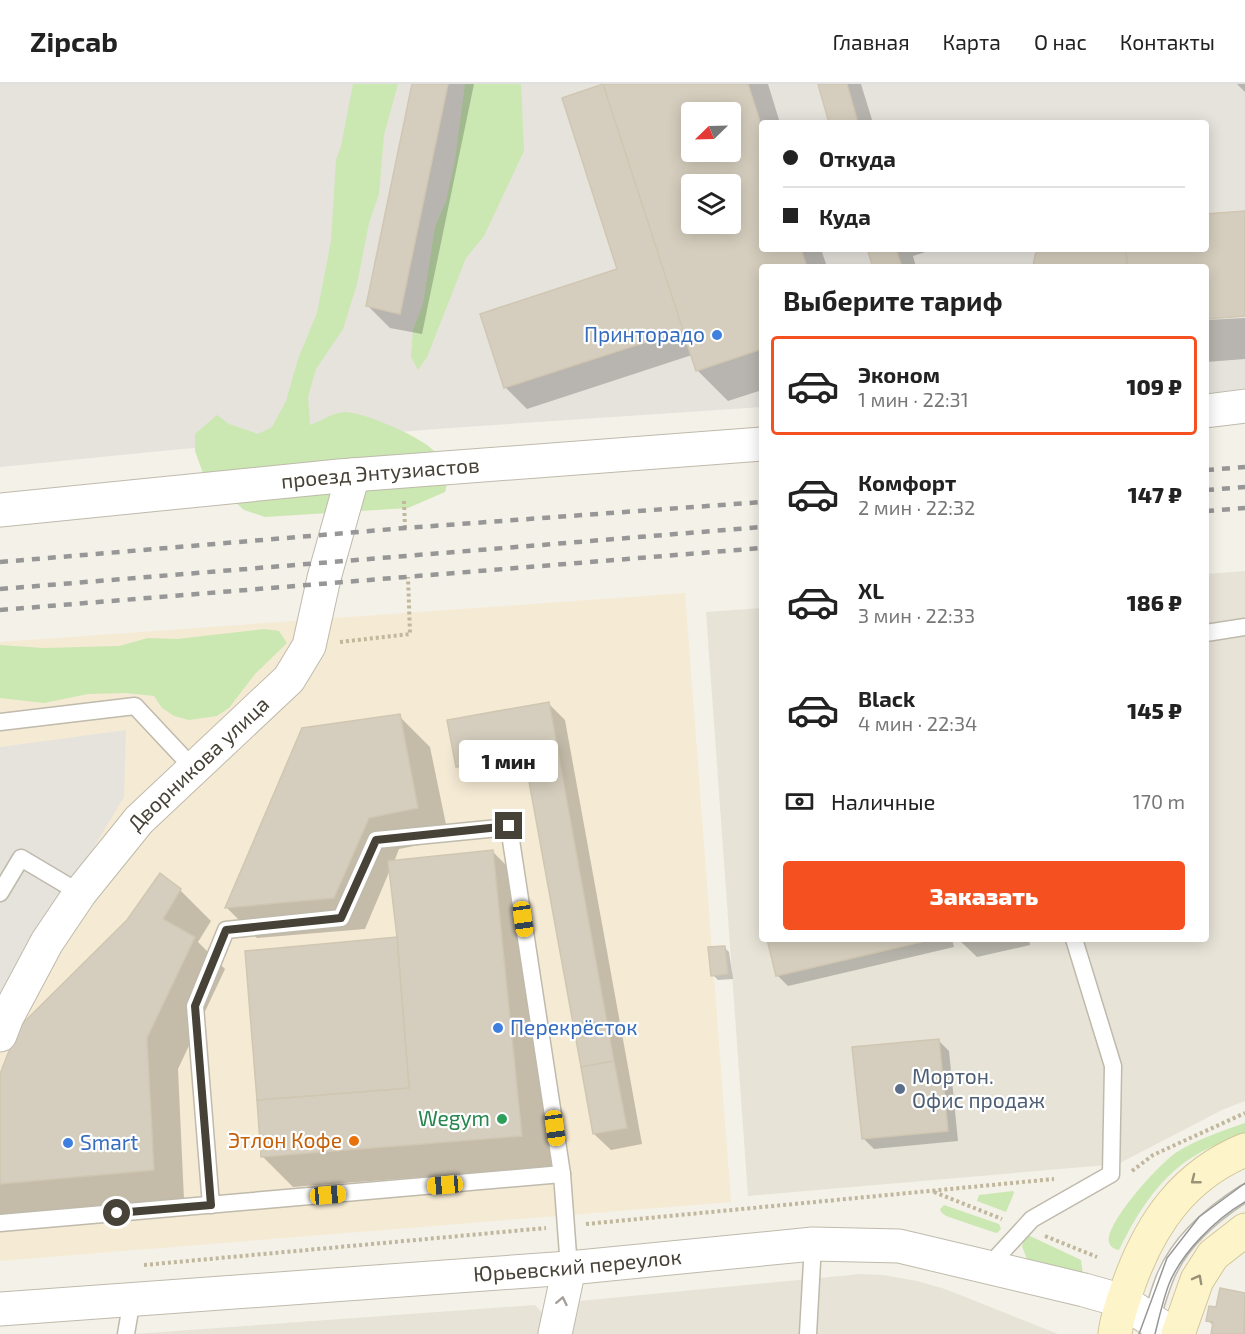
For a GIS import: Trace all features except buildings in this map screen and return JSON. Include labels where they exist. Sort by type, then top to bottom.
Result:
[{"type":"main road","points":[[1115,1334],[1116,1323],[1140,1254],[1161,1216],[1180,1192],[1222,1160],[1245,1150]]},
{"type":"main road","points":[[1167,1329],[1213,1255],[1245,1230]]},
{"type":"street","points":[[1209,411],[1245,405]]},
{"type":"street","name":"проезд Энтузиастов","points":[[0,510],[353,475],[759,444]]},
{"type":"street","name":"Дворникова улица","points":[[0,1035],[7,1017],[47,942],[80,893],[139,820],[289,679],[309,646],[324,578],[353,475]]},
{"type":"street","name":"Юрьевский переулок","points":[[0,1310],[569,1268],[813,1244],[899,1246],[1084,1290],[1123,1301],[1167,1329]]},
{"type":"street","points":[[1084,1290],[1140,1254]]},
{"type":"street","points":[[555,1334],[569,1268]]},
{"type":"lane","points":[[1209,633],[1245,627]]},
{"type":"lane","points":[[0,722],[135,706],[194,768]]},
{"type":"lane","points":[[211,1205],[195,1006],[226,930],[341,918],[376,840],[509,826],[562,1174],[569,1268]]},
{"type":"lane","points":[[0,893],[21,858],[80,893]]},
{"type":"lane","points":[[987,1268],[1032,1219],[1111,1174],[1113,1066],[1075,942]]},
{"type":"lane","points":[[0,1223],[562,1174]]},
{"type":"lane","points":[[1167,1329],[1164,1280],[1173,1262],[1206,1223],[1245,1193]]},
{"type":"lane","points":[[808,1334],[813,1244]]},
{"type":"lane","points":[[126,1334],[132,1299]]},
{"type":"path","points":[[309,646],[410,634],[408,577]]},
{"type":"path","points":[[1111,1174],[1132,1172],[1153,1155],[1245,1113]]},
{"type":"path","points":[[141,1266],[1065,1178]]},
{"type":"shaded area","points":[[0,84],[1245,84],[1245,388],[1209,394],[1209,264],[759,264],[759,407],[182,449],[0,467]]},
{"type":"shaded area","points":[[1245,571],[1245,1101],[1222,1110],[1118,1164],[748,1196],[706,612],[759,608],[759,942],[1209,942],[1209,574]]},
{"type":"shaded area","points":[[685,593],[731,1202],[0,1261],[0,642]]},
{"type":"shaded area","points":[[126,730],[124,797],[0,1003],[0,747]]},
{"type":"shaded area","points":[[861,1274],[917,1281],[945,1289],[1058,1334],[572,1334],[579,1301]]},
{"type":"shaded area","points":[[535,1305],[544,1315],[541,1334],[134,1334]]},
{"type":"green space","points":[[353,84],[398,84],[384,135],[379,194],[369,223],[357,284],[343,329],[316,369],[308,397],[310,425],[335,414],[353,413],[391,426],[416,438],[433,450],[440,459],[447,481],[445,492],[408,508],[265,517],[244,510],[203,473],[195,451],[195,434],[217,415],[229,424],[258,434],[272,427],[286,401],[298,359],[317,313],[331,241],[336,160],[341,146]]},
{"type":"green space","points":[[465,84],[521,84],[524,151],[484,236],[466,258],[427,357],[418,370],[411,357],[413,330],[423,304],[435,227],[446,201],[455,160]]},
{"type":"green space","points":[[264,629],[279,631],[287,643],[255,674],[229,708],[217,716],[189,720],[174,716],[162,708],[154,696],[125,693],[88,694],[44,703],[0,698],[0,645],[43,648],[119,646],[148,638],[177,639]]},
{"type":"green space","points":[[1245,1123],[1245,1136],[1202,1152],[1168,1176],[1142,1209],[1119,1250],[1111,1246],[1110,1233],[1116,1221],[1147,1180],[1169,1158],[1193,1143]]},
{"type":"green space","points":[[1013,1191],[1006,1212],[977,1201],[979,1195]]},
{"type":"green space","points":[[944,1205],[999,1224],[1001,1229],[997,1233],[946,1216],[940,1209]]},
{"type":"green space","points":[[1030,1236],[1081,1260],[1083,1275],[1028,1262],[1022,1246],[1025,1238]]},
{"type":"tram line","points":[[1139,1334],[1167,1258],[1199,1217],[1245,1183]]},
{"type":"tram line","points":[[1155,1334],[1169,1284],[1182,1260],[1201,1237],[1223,1217],[1245,1202]]},
{"type":"railway","points":[[1209,470],[1245,467]]},
{"type":"railway","points":[[1209,490],[1245,487]]},
{"type":"railway","points":[[0,562],[405,528],[759,502]]},
{"type":"railway","points":[[1209,511],[1245,508]]},
{"type":"railway","points":[[0,589],[759,527]]},
{"type":"railway","points":[[0,610],[759,548]]},
{"type":"place","name":"Принторадо","points":[[717,335]]},
{"type":"place","name":"Перекрёсток","points":[[498,1028]]},
{"type":"place","name":"Мортон. Офис продаж","points":[[900,1089]]},
{"type":"place","name":"Wegym","points":[[502,1119]]},
{"type":"place","name":"Этлон Кофе","points":[[354,1141]]},
{"type":"place","name":"Smart","points":[[68,1143]]},
{"type":"route","points":[[117,1213],[211,1205],[195,1006],[226,930],[341,918],[376,840],[509,826]]}]
